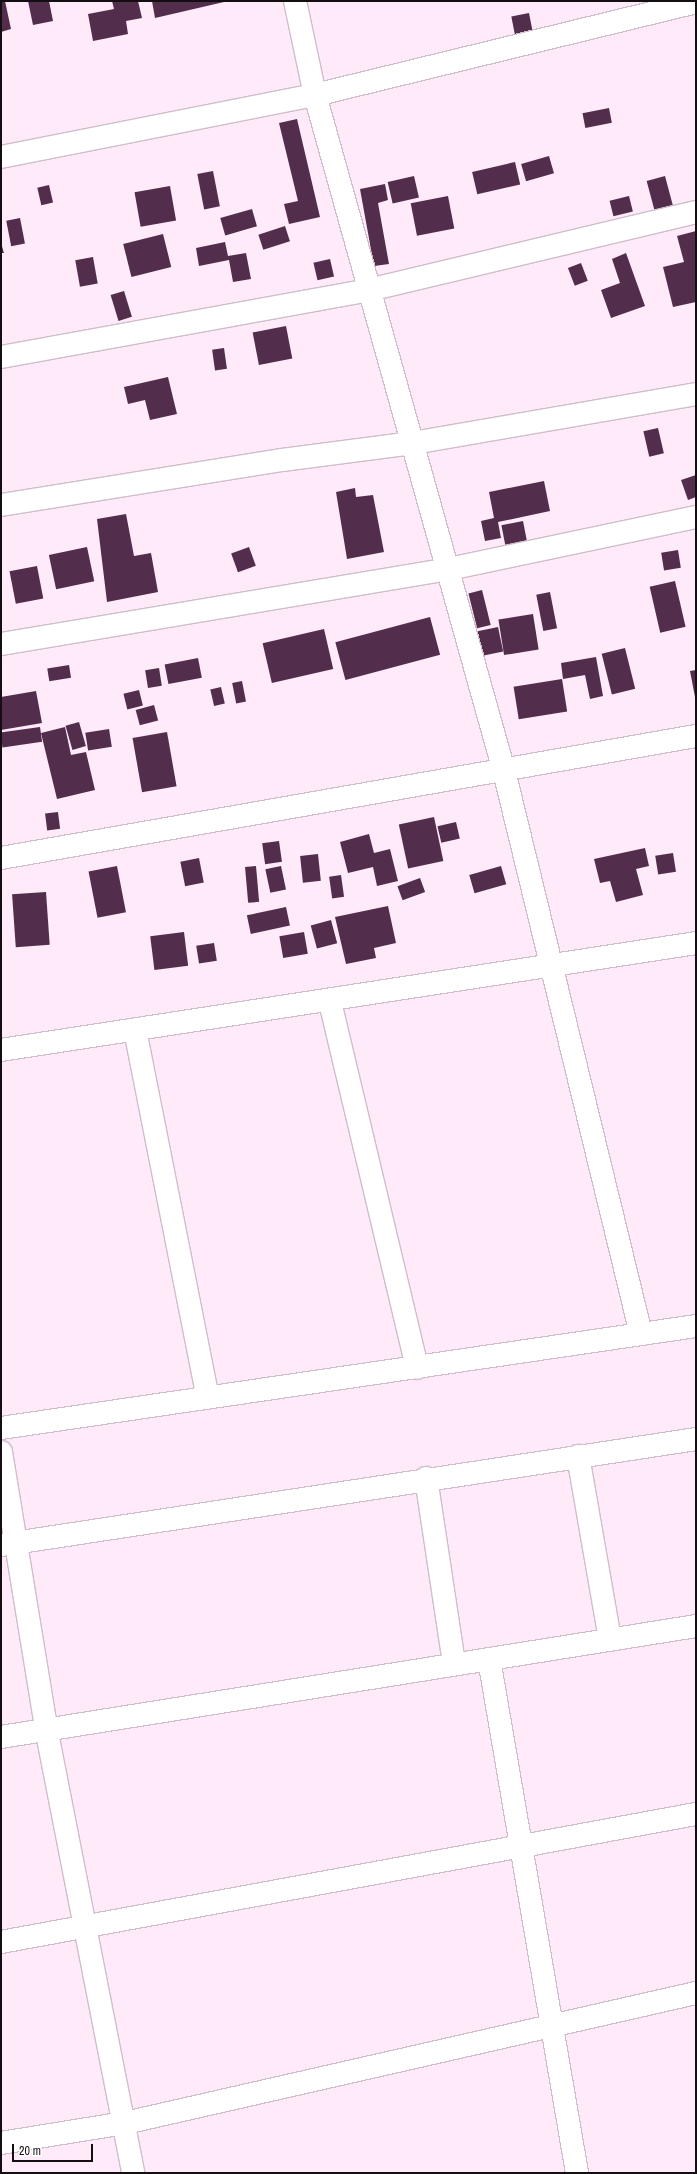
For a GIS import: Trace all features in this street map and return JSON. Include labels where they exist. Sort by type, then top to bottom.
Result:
[{"type":"street","points":[[295,1],[315,95],[449,569],[504,771],[641,1334]]},
{"type":"street","points":[[1,157],[315,95],[696,2]]},
{"type":"street","points":[[1,357],[369,290],[696,212]]},
{"type":"street","points":[[1,505],[413,443],[696,394]]},
{"type":"street","points":[[1,644],[449,569],[696,517]]},
{"type":"street","points":[[1,858],[504,771],[696,736]]},
{"type":"street","points":[[1,1050],[553,968],[696,943]]},
{"type":"street","points":[[330,1002],[417,1368]]},
{"type":"street","points":[[135,1030],[208,1397]]},
{"type":"street","points":[[1,1428],[696,1326]]},
{"type":"street","points":[[8,1544],[426,1478],[696,1439]]},
{"type":"street","points":[[1,1452],[8,1544],[125,2123],[133,2173]]},
{"type":"street","points":[[578,1456],[610,1639]]},
{"type":"street","points":[[426,1478],[454,1664]]},
{"type":"street","points":[[1,1737],[46,1728],[696,1626]]},
{"type":"street","points":[[489,1659],[577,2173]]},
{"type":"street","points":[[1,1942],[86,1929],[696,1814]]},
{"type":"street","points":[[1,2143],[125,2123],[553,2027],[696,1993]]},
{"type":"building","points":[[1,1],[5,1],[11,29],[1,32]]},
{"type":"building","points":[[28,1],[49,1],[53,21],[33,25]]},
{"type":"building","points":[[112,1],[138,1],[142,18],[126,21],[128,34],[93,41],[88,14],[114,9]]},
{"type":"building","points":[[152,1],[224,1],[224,2],[155,18]]},
{"type":"building","points":[[529,13],[533,34],[515,37],[511,16]]},
{"type":"building","points":[[609,108],[612,123],[585,128],[582,113]]},
{"type":"building","points":[[297,119],[320,217],[289,224],[284,204],[298,201],[279,123]]},
{"type":"building","points":[[549,156],[554,173],[526,181],[521,164]]},
{"type":"building","points":[[515,162],[520,184],[477,194],[472,172]]},
{"type":"building","points":[[213,171],[220,206],[204,209],[197,174]]},
{"type":"building","points":[[414,176],[419,197],[393,204],[388,182]]},
{"type":"building","points":[[665,176],[673,205],[654,210],[647,181]]},
{"type":"building","points":[[385,184],[388,200],[378,203],[389,264],[374,266],[360,189]]},
{"type":"building","points":[[49,185],[53,203],[41,205],[37,188]]},
{"type":"building","points":[[170,186],[176,220],[141,227],[135,192]]},
{"type":"building","points":[[448,196],[454,228],[417,236],[411,203]]},
{"type":"building","points":[[629,196],[633,212],[613,216],[610,201]]},
{"type":"building","points":[[252,209],[257,226],[225,235],[220,218]]},
{"type":"building","points":[[20,218],[25,244],[11,246],[6,221]]},
{"type":"building","points":[[285,226],[290,241],[263,250],[258,235]]},
{"type":"building","points":[[696,231],[696,302],[673,307],[663,267],[684,262],[677,236]]},
{"type":"building","points":[[163,234],[171,267],[131,277],[123,244]]},
{"type":"building","points":[[225,242],[228,256],[246,253],[251,279],[233,282],[229,260],[199,266],[196,248]]},
{"type":"building","points":[[1,243],[4,253],[1,253]]},
{"type":"building","points":[[626,253],[645,306],[611,318],[601,290],[620,283],[612,259]]},
{"type":"building","points":[[93,257],[98,284],[80,287],[75,260]]},
{"type":"building","points":[[330,259],[334,277],[317,280],[313,263]]},
{"type":"building","points":[[581,263],[588,281],[575,286],[568,268]]},
{"type":"building","points":[[124,291],[132,317],[119,321],[111,295]]},
{"type":"building","points":[[286,326],[292,358],[259,365],[253,332]]},
{"type":"building","points":[[224,348],[227,369],[215,370],[212,350]]},
{"type":"building","points":[[168,377],[177,414],[150,420],[145,400],[128,404],[124,387]]},
{"type":"building","points":[[658,428],[664,453],[649,457],[643,431]]},
{"type":"building","points":[[696,475],[696,497],[688,500],[681,480]]},
{"type":"building","points":[[544,481],[550,511],[498,522],[501,538],[485,541],[481,521],[494,518],[489,492]]},
{"type":"building","points":[[355,488],[356,497],[373,495],[384,552],[347,559],[336,492]]},
{"type":"building","points":[[126,514],[134,556],[151,553],[158,592],[107,602],[97,519]]},
{"type":"building","points":[[523,521],[527,542],[505,546],[501,525]]},
{"type":"building","points":[[87,547],[94,581],[56,589],[49,555]]},
{"type":"building","points":[[249,547],[256,566],[238,572],[231,553]]},
{"type":"building","points":[[678,550],[681,568],[664,570],[661,553]]},
{"type":"building","points":[[37,566],[43,598],[16,604],[10,571]]},
{"type":"building","points":[[675,581],[686,627],[660,633],[650,587]]},
{"type":"building","points":[[482,590],[491,625],[477,628],[468,593]]},
{"type":"building","points":[[550,592],[557,628],[543,631],[536,595]]},
{"type":"building","points":[[533,614],[539,650],[504,655],[498,619]]},
{"type":"building","points":[[430,617],[440,655],[345,680],[335,642]]},
{"type":"building","points":[[498,627],[503,651],[483,656],[477,631]]},
{"type":"building","points":[[324,629],[333,669],[272,683],[263,643]]},
{"type":"building","points":[[625,648],[635,689],[612,695],[602,654]]},
{"type":"building","points":[[596,657],[603,696],[590,699],[585,675],[563,679],[561,663]]},
{"type":"building","points":[[198,658],[202,678],[168,684],[165,664]]},
{"type":"building","points":[[69,665],[71,678],[49,681],[47,668]]},
{"type":"building","points":[[159,668],[162,686],[148,688],[145,670]]},
{"type":"building","points":[[696,670],[696,697],[695,697],[690,671]]},
{"type":"building","points":[[562,679],[567,712],[519,719],[514,687]]},
{"type":"building","points":[[242,681],[246,702],[236,704],[232,683]]},
{"type":"building","points":[[221,687],[225,704],[214,706],[210,689]]},
{"type":"building","points":[[139,690],[143,706],[127,709],[123,694]]},
{"type":"building","points":[[36,691],[42,723],[1,730],[1,697]]},
{"type":"building","points":[[154,705],[158,720],[140,725],[136,710]]},
{"type":"building","points":[[79,722],[86,746],[72,750],[66,726]]},
{"type":"building","points":[[40,727],[42,742],[2,747],[1,732]]},
{"type":"building","points":[[65,727],[71,755],[86,752],[95,790],[57,799],[41,733]]},
{"type":"building","points":[[109,729],[112,747],[88,751],[85,733]]},
{"type":"building","points":[[167,732],[177,786],[142,792],[133,738]]},
{"type":"building","points":[[58,812],[60,829],[47,830],[45,814]]},
{"type":"building","points":[[434,817],[443,861],[408,869],[399,824]]},
{"type":"building","points":[[456,822],[460,839],[441,843],[437,826]]},
{"type":"building","points":[[369,834],[374,853],[390,849],[398,881],[377,886],[373,867],[348,873],[340,842]]},
{"type":"building","points":[[279,841],[282,862],[265,864],[262,843]]},
{"type":"building","points":[[645,848],[649,866],[636,869],[643,895],[616,902],[610,881],[600,883],[594,859]]},
{"type":"building","points":[[673,853],[676,872],[658,875],[655,856]]},
{"type":"building","points":[[318,854],[321,881],[303,883],[300,856]]},
{"type":"building","points":[[199,858],[204,883],[185,886],[180,862]]},
{"type":"building","points":[[117,866],[126,912],[98,918],[89,872]]},
{"type":"building","points":[[256,866],[259,902],[248,903],[245,867]]},
{"type":"building","points":[[281,866],[286,889],[270,893],[265,869]]},
{"type":"building","points":[[501,866],[506,884],[475,893],[469,875]]},
{"type":"building","points":[[341,875],[344,897],[332,898],[329,877]]},
{"type":"building","points":[[420,878],[425,892],[403,900],[397,886]]},
{"type":"building","points":[[46,892],[50,945],[16,947],[12,894]]},
{"type":"building","points":[[388,906],[396,943],[374,948],[376,958],[346,964],[335,917]]},
{"type":"building","points":[[286,907],[290,926],[251,934],[247,915]]},
{"type":"building","points":[[331,920],[337,943],[317,949],[311,925]]},
{"type":"building","points":[[184,932],[188,966],[154,970],[150,936]]},
{"type":"building","points":[[304,932],[308,954],[283,958],[279,936]]},
{"type":"building","points":[[214,943],[217,961],[199,964],[196,946]]}]
